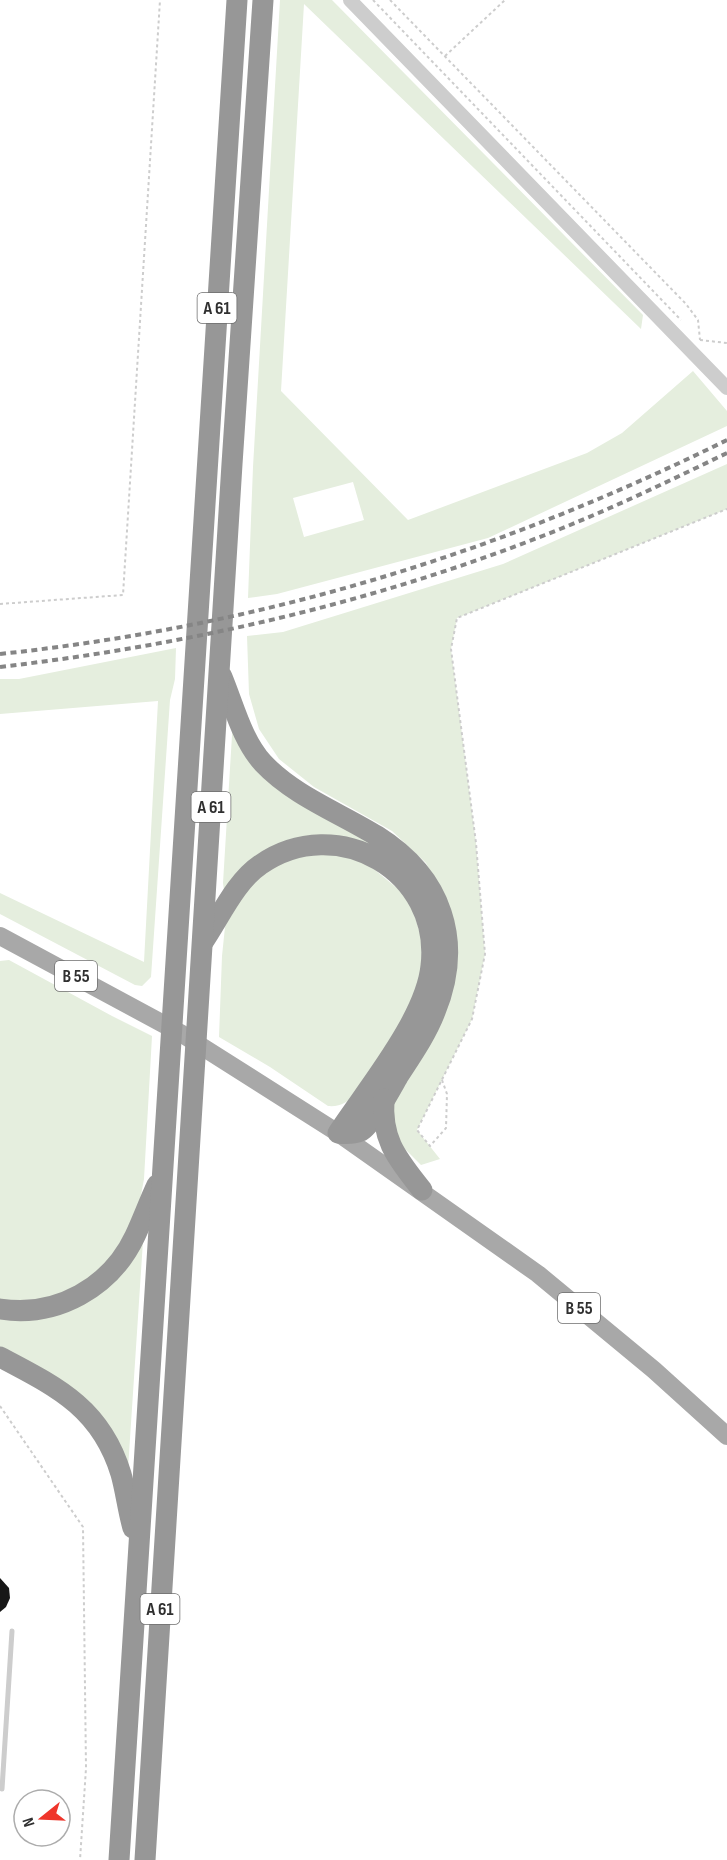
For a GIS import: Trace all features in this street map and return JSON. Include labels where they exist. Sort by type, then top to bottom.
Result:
[{"type":"highway","name":"A 61","points":[[119,1860],[237,0]]},
{"type":"highway","name":"A 61","points":[[145,1860],[263,0]]},
{"type":"highway","points":[[220,671],[247,739],[263,762],[290,785],[378,837],[404,856],[424,878],[439,905],[447,933],[447,972],[442,994],[426,1031],[363,1130],[353,1133],[338,1132]]},
{"type":"highway","points":[[203,942],[248,875],[270,858],[285,851],[313,845],[340,846],[364,852],[391,867],[414,894],[427,921],[431,938],[431,968],[425,993],[412,1022],[338,1132]]},
{"type":"highway","points":[[384,1099],[384,1121],[389,1143],[422,1190]]},
{"type":"highway","points":[[0,1309],[29,1311],[55,1306],[82,1295],[103,1280],[114,1270],[130,1246],[162,1174]]},
{"type":"highway","points":[[0,1357],[54,1385],[79,1405],[94,1422],[109,1443],[116,1459],[139,1550]]},
{"type":"main road","name":"B 55","points":[[0,936],[182,1034],[338,1132],[538,1274],[654,1370],[727,1437]]},
{"type":"street","points":[[350,0],[696,346],[727,388]]},
{"type":"lane","points":[[2,1789],[12,1631]]},
{"type":"path","points":[[0,604],[123,595],[160,0]]},
{"type":"path","points":[[373,0],[686,325]]},
{"type":"path","points":[[390,0],[686,304],[698,320],[696,346]]},
{"type":"path","points":[[445,56],[505,0]]},
{"type":"path","points":[[693,333],[696,346]]},
{"type":"path","points":[[696,346],[727,343]]},
{"type":"path","points":[[453,638],[457,618],[727,509]]},
{"type":"path","points":[[0,1406],[83,1527],[86,1768],[80,1860]]},
{"type":"green space","points":[[280,0],[332,0],[643,315],[641,329],[304,4],[281,391],[408,520],[587,453],[622,433],[693,371],[727,411],[727,426],[488,538],[277,594],[248,598],[253,467]],"holes":[[[353,482],[364,520],[304,537],[293,498]]]},
{"type":"green space","points":[[727,464],[727,509],[457,618],[451,649],[476,843],[485,954],[472,1019],[417,1130],[440,1159],[421,1165],[398,1142],[389,1112],[445,901],[426,863],[392,831],[314,787],[279,759],[259,729],[249,694],[247,636],[283,632],[503,564]]},
{"type":"green space","points":[[176,648],[175,679],[170,700],[151,977],[142,986],[135,985],[0,914],[0,893],[144,962],[158,701],[0,714],[0,679],[19,679]]},
{"type":"green space","points":[[233,719],[250,754],[261,767],[301,798],[385,849],[424,888],[436,912],[443,937],[443,966],[435,999],[418,1036],[381,1094],[375,1090],[412,1032],[433,986],[436,969],[436,936],[427,906],[410,880],[388,860],[361,846],[332,840],[300,842],[269,853],[244,872],[225,898],[223,883]]},
{"type":"green space","points":[[298,853],[358,856],[409,898],[425,949],[417,998],[357,1094],[337,1106],[328,1106],[270,1067],[219,1037],[225,927],[233,907],[262,871]]},
{"type":"green space","points":[[9,960],[152,1036],[144,1179],[138,1211],[107,1265],[77,1287],[47,1299],[0,1301],[0,961]]},
{"type":"green space","points":[[143,1241],[128,1469],[95,1414],[0,1349],[0,1316],[70,1310]]},
{"type":"building","points":[[0,1578],[9,1588],[10,1598],[6,1607],[0,1612]]},
{"type":"railway","points":[[0,654],[96,642],[190,625],[282,605],[373,580],[462,551],[551,518],[639,481],[727,440]]},
{"type":"railway","points":[[0,667],[70,658],[208,634],[277,619],[412,582],[479,560],[568,526],[727,453]]}]
